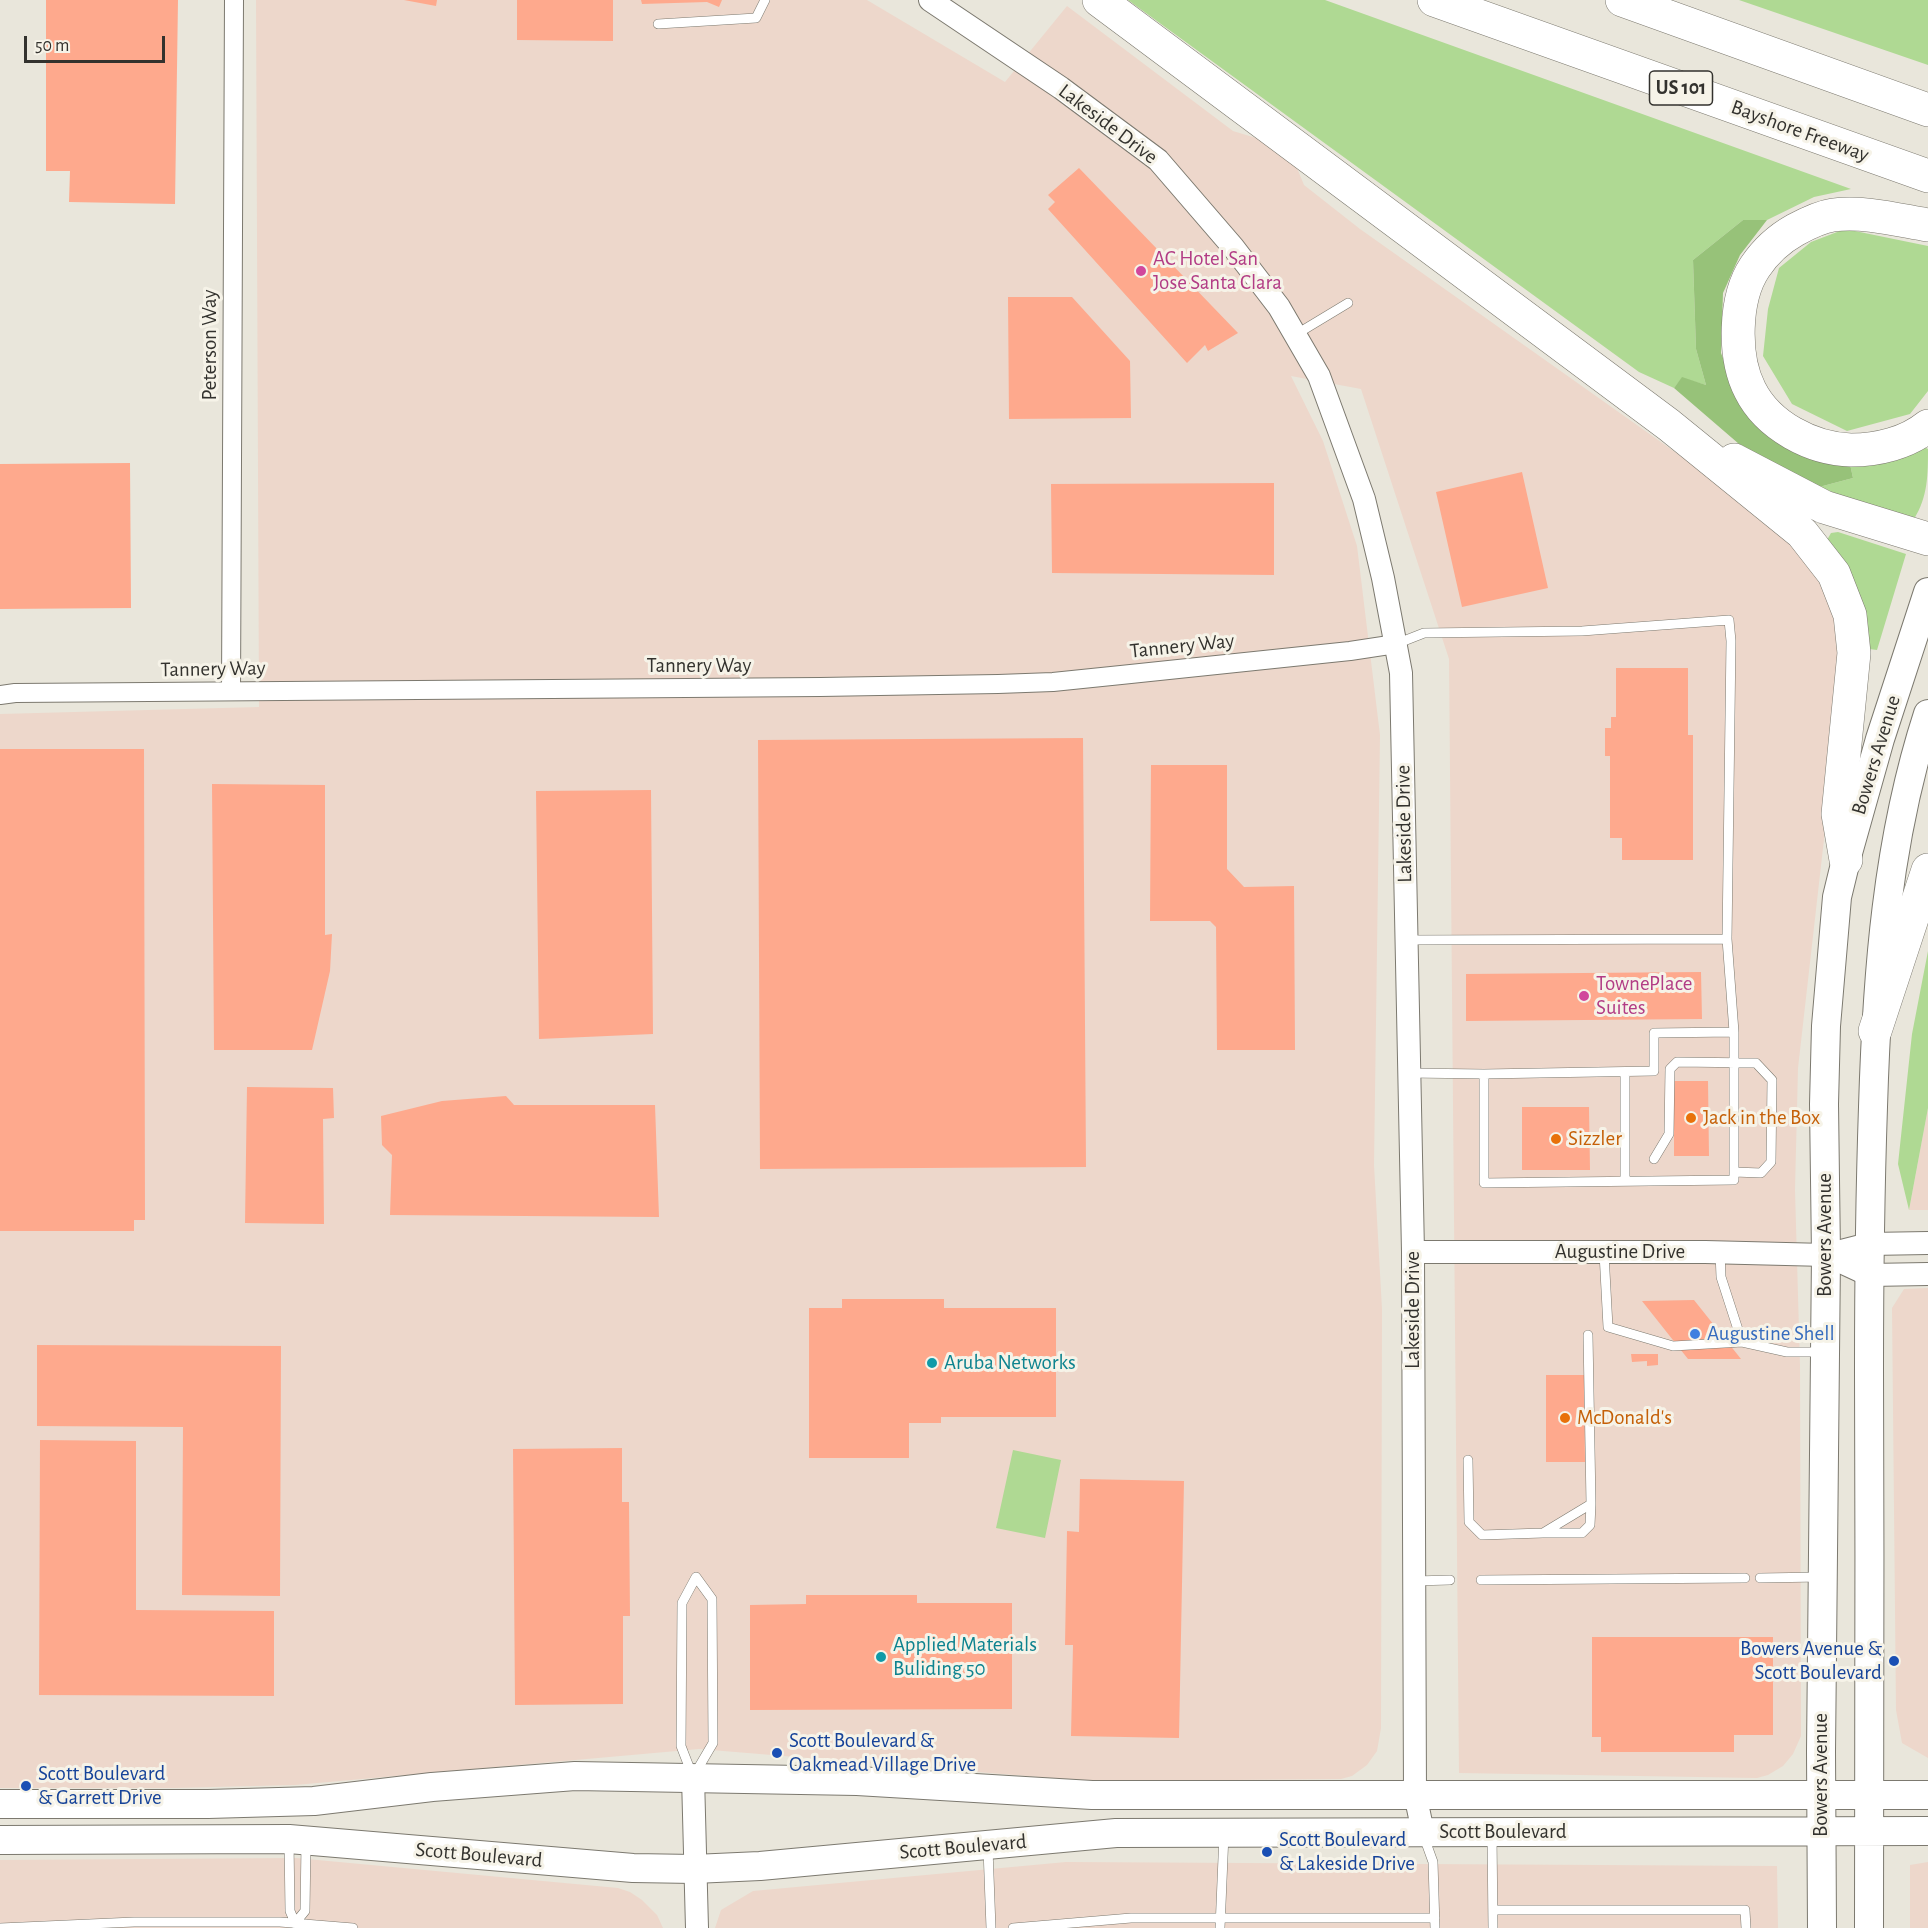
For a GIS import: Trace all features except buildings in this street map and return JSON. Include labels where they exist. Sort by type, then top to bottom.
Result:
[{"type":"highway","points":[[1099,0],[1669,425],[1802,533],[1834,574],[1850,615],[1854,653],[1838,814],[1845,860]]},
{"type":"highway","name":"Bayshore Freeway","points":[[1434,0],[1928,176]]},
{"type":"highway","points":[[1622,0],[1928,110]]},
{"type":"highway","points":[[1793,61],[1928,97]]},
{"type":"highway","points":[[1928,225],[1869,216],[1833,215],[1808,223],[1784,236],[1754,267],[1743,296],[1738,326],[1742,369],[1750,390],[1771,418],[1801,438],[1823,447],[1870,450],[1920,433],[1928,426]]},
{"type":"highway","points":[[1669,425],[1824,507],[1928,539]]},
{"type":"highway","points":[[1875,1031],[1928,870]]},
{"type":"main road","name":"Bowers Avenue","points":[[1822,1928],[1826,1026],[1838,897],[1845,860],[1880,739],[1928,592]]},
{"type":"main road","name":"Bowers Avenue","points":[[1869,1928],[1869,1244],[1875,1031],[1882,942],[1894,845],[1928,714]]},
{"type":"main road","name":"Scott Boulevard","points":[[0,1804],[208,1804],[314,1801],[432,1787],[575,1776],[857,1780],[1092,1795],[1928,1795]]},
{"type":"main road","name":"Scott Boulevard","points":[[0,1840],[298,1840],[633,1868],[694,1869],[760,1866],[1116,1833],[1928,1831]]},
{"type":"street","name":"Peterson Way","points":[[231,691],[234,0]]},
{"type":"street","name":"Lakeside Drive","points":[[930,0],[1061,88],[1158,160],[1279,307],[1319,376],[1364,499],[1401,673],[1413,1252],[1415,1794],[1423,1832]]},
{"type":"street","name":"Tannery Way","points":[[0,695],[231,691],[808,688],[998,684],[1099,677],[1350,651],[1396,644]]},
{"type":"street","name":"Augustine Drive","points":[[1413,1252],[1720,1252],[1826,1255],[1869,1244],[1928,1243]]},
{"type":"street","name":"Augustine Drive","points":[[1826,1255],[1869,1275],[1928,1274]]},
{"type":"street","points":[[693,1777],[697,1928]]},
{"type":"lane","points":[[658,24],[756,18],[765,0]]},
{"type":"lane","points":[[1295,334],[1348,303]]},
{"type":"lane","points":[[1396,644],[1424,633],[1582,631],[1729,620],[1731,641],[1727,939],[1734,1032],[1734,1180],[1484,1183],[1484,1074]]},
{"type":"lane","points":[[1406,940],[1727,939]]},
{"type":"lane","points":[[1408,1073],[1654,1071],[1654,1033],[1734,1032]]},
{"type":"lane","points":[[1654,1159],[1669,1134],[1670,1069],[1677,1062],[1756,1063],[1772,1080],[1771,1162],[1761,1173],[1734,1173]]},
{"type":"lane","points":[[1625,1072],[1625,1181]]},
{"type":"lane","points":[[1604,1252],[1608,1327],[1672,1346],[1742,1342],[1787,1352],[1825,1352]]},
{"type":"lane","points":[[1720,1252],[1721,1277],[1742,1342]]},
{"type":"lane","points":[[1468,1460],[1469,1522],[1482,1534],[1582,1533],[1590,1526],[1588,1335]]},
{"type":"lane","points":[[1543,1533],[1591,1504]]},
{"type":"lane","points":[[696,1577],[712,1599],[713,1743],[693,1777],[681,1746],[682,1603],[696,1577]]},
{"type":"lane","points":[[1760,1578],[1823,1577]]},
{"type":"lane","points":[[1481,1580],[1745,1578]]},
{"type":"lane","points":[[1415,1581],[1450,1580]]},
{"type":"lane","points":[[1013,1928],[1131,1918],[1220,1923],[1435,1923],[1433,1862],[1423,1832]]},
{"type":"lane","points":[[1220,1923],[1224,1833]]},
{"type":"lane","points":[[1492,1833],[1493,1928]]},
{"type":"lane","points":[[296,1925],[290,1911],[298,1840]]},
{"type":"lane","points":[[296,1925],[305,1911],[298,1840]]},
{"type":"lane","points":[[988,1845],[990,1928]]},
{"type":"lane","points":[[1492,1910],[1745,1910],[1746,1928]]},
{"type":"lane","points":[[0,1928],[134,1922],[353,1928]]},
{"type":"shaded area","points":[[256,0],[867,0],[1005,82],[1067,6],[1233,131],[1256,138],[1281,153],[1297,168],[1304,185],[1360,229],[1788,532],[1816,565],[1841,630],[1837,725],[1798,1068],[1795,1190],[1800,1366],[1801,1736],[1793,1754],[1783,1766],[1768,1775],[1757,1778],[1459,1773],[1449,659],[1361,389],[1291,376],[1323,441],[1357,546],[1380,735],[1374,1165],[1382,1309],[1381,1728],[1377,1751],[1367,1765],[1352,1776],[1341,1779],[1087,1781],[699,1749],[295,1785],[0,1788],[0,714],[259,707]]},
{"type":"shaded area","points":[[1928,1108],[1928,1210],[1909,1210]]},
{"type":"shaded area","points":[[1928,1288],[1928,1758],[1902,1743],[1896,1710],[1892,1308],[1904,1289]]},
{"type":"shaded area","points":[[296,1858],[618,1888],[642,1900],[657,1915],[663,1928],[0,1928],[0,1860]]},
{"type":"shaded area","points":[[1066,1862],[1777,1866],[1778,1928],[715,1928],[721,1910],[753,1891]]},
{"type":"shaded area","points":[[1928,1862],[1928,1928],[1910,1928],[1910,1865]]},
{"type":"green space","points":[[1128,0],[1325,0],[1851,189],[1814,197],[1767,220],[1743,220],[1693,260],[1696,349],[1706,385],[1682,378],[1674,388],[1639,372]]},
{"type":"green space","points":[[1739,0],[1928,0],[1928,65]]},
{"type":"green space","points":[[1743,220],[1767,220],[1740,255],[1723,293],[1721,353],[1741,405],[1791,451],[1850,464],[1853,478],[1819,487],[1739,444],[1674,388],[1682,377],[1706,385],[1696,349],[1693,260]]},
{"type":"green space","points":[[1845,229],[1928,246],[1928,391],[1910,414],[1847,431],[1792,404],[1763,356],[1768,309],[1779,268],[1811,242]]},
{"type":"green space","points":[[1924,447],[1928,449],[1926,485],[1919,511],[1914,519],[1901,518],[1819,487],[1853,478],[1850,464]]},
{"type":"green space","points":[[1838,532],[1906,554],[1877,650],[1861,648],[1827,540],[1831,533]]},
{"type":"green space","points":[[1928,951],[1928,1108],[1909,1210],[1898,1164],[1912,1034]]},
{"type":"green space","points":[[1013,1450],[1061,1460],[1045,1538],[996,1528]]},
{"type":"place","name":"AC Hotel San Jose Santa Clara","points":[[1141,271]]},
{"type":"place","name":"TownePlace Suites","points":[[1584,996]]},
{"type":"place","name":"Jack in the Box","points":[[1691,1118]]},
{"type":"place","name":"Sizzler","points":[[1556,1139]]},
{"type":"place","name":"Augustine Shell","points":[[1695,1334]]},
{"type":"place","name":"Aruba Networks","points":[[932,1363]]},
{"type":"place","name":"McDonald's","points":[[1565,1418]]},
{"type":"place","name":"Applied Materials Buliding 50","points":[[881,1657]]},
{"type":"place","name":"Bowers Avenue & Scott Boulevard","points":[[1894,1661]]},
{"type":"place","name":"Scott Boulevard & Oakmead Village Drive","points":[[777,1753]]},
{"type":"place","name":"Scott Boulevard & Garrett Drive","points":[[26,1786]]},
{"type":"place","name":"Scott Boulevard & Lakeside Drive","points":[[1267,1852]]}]
